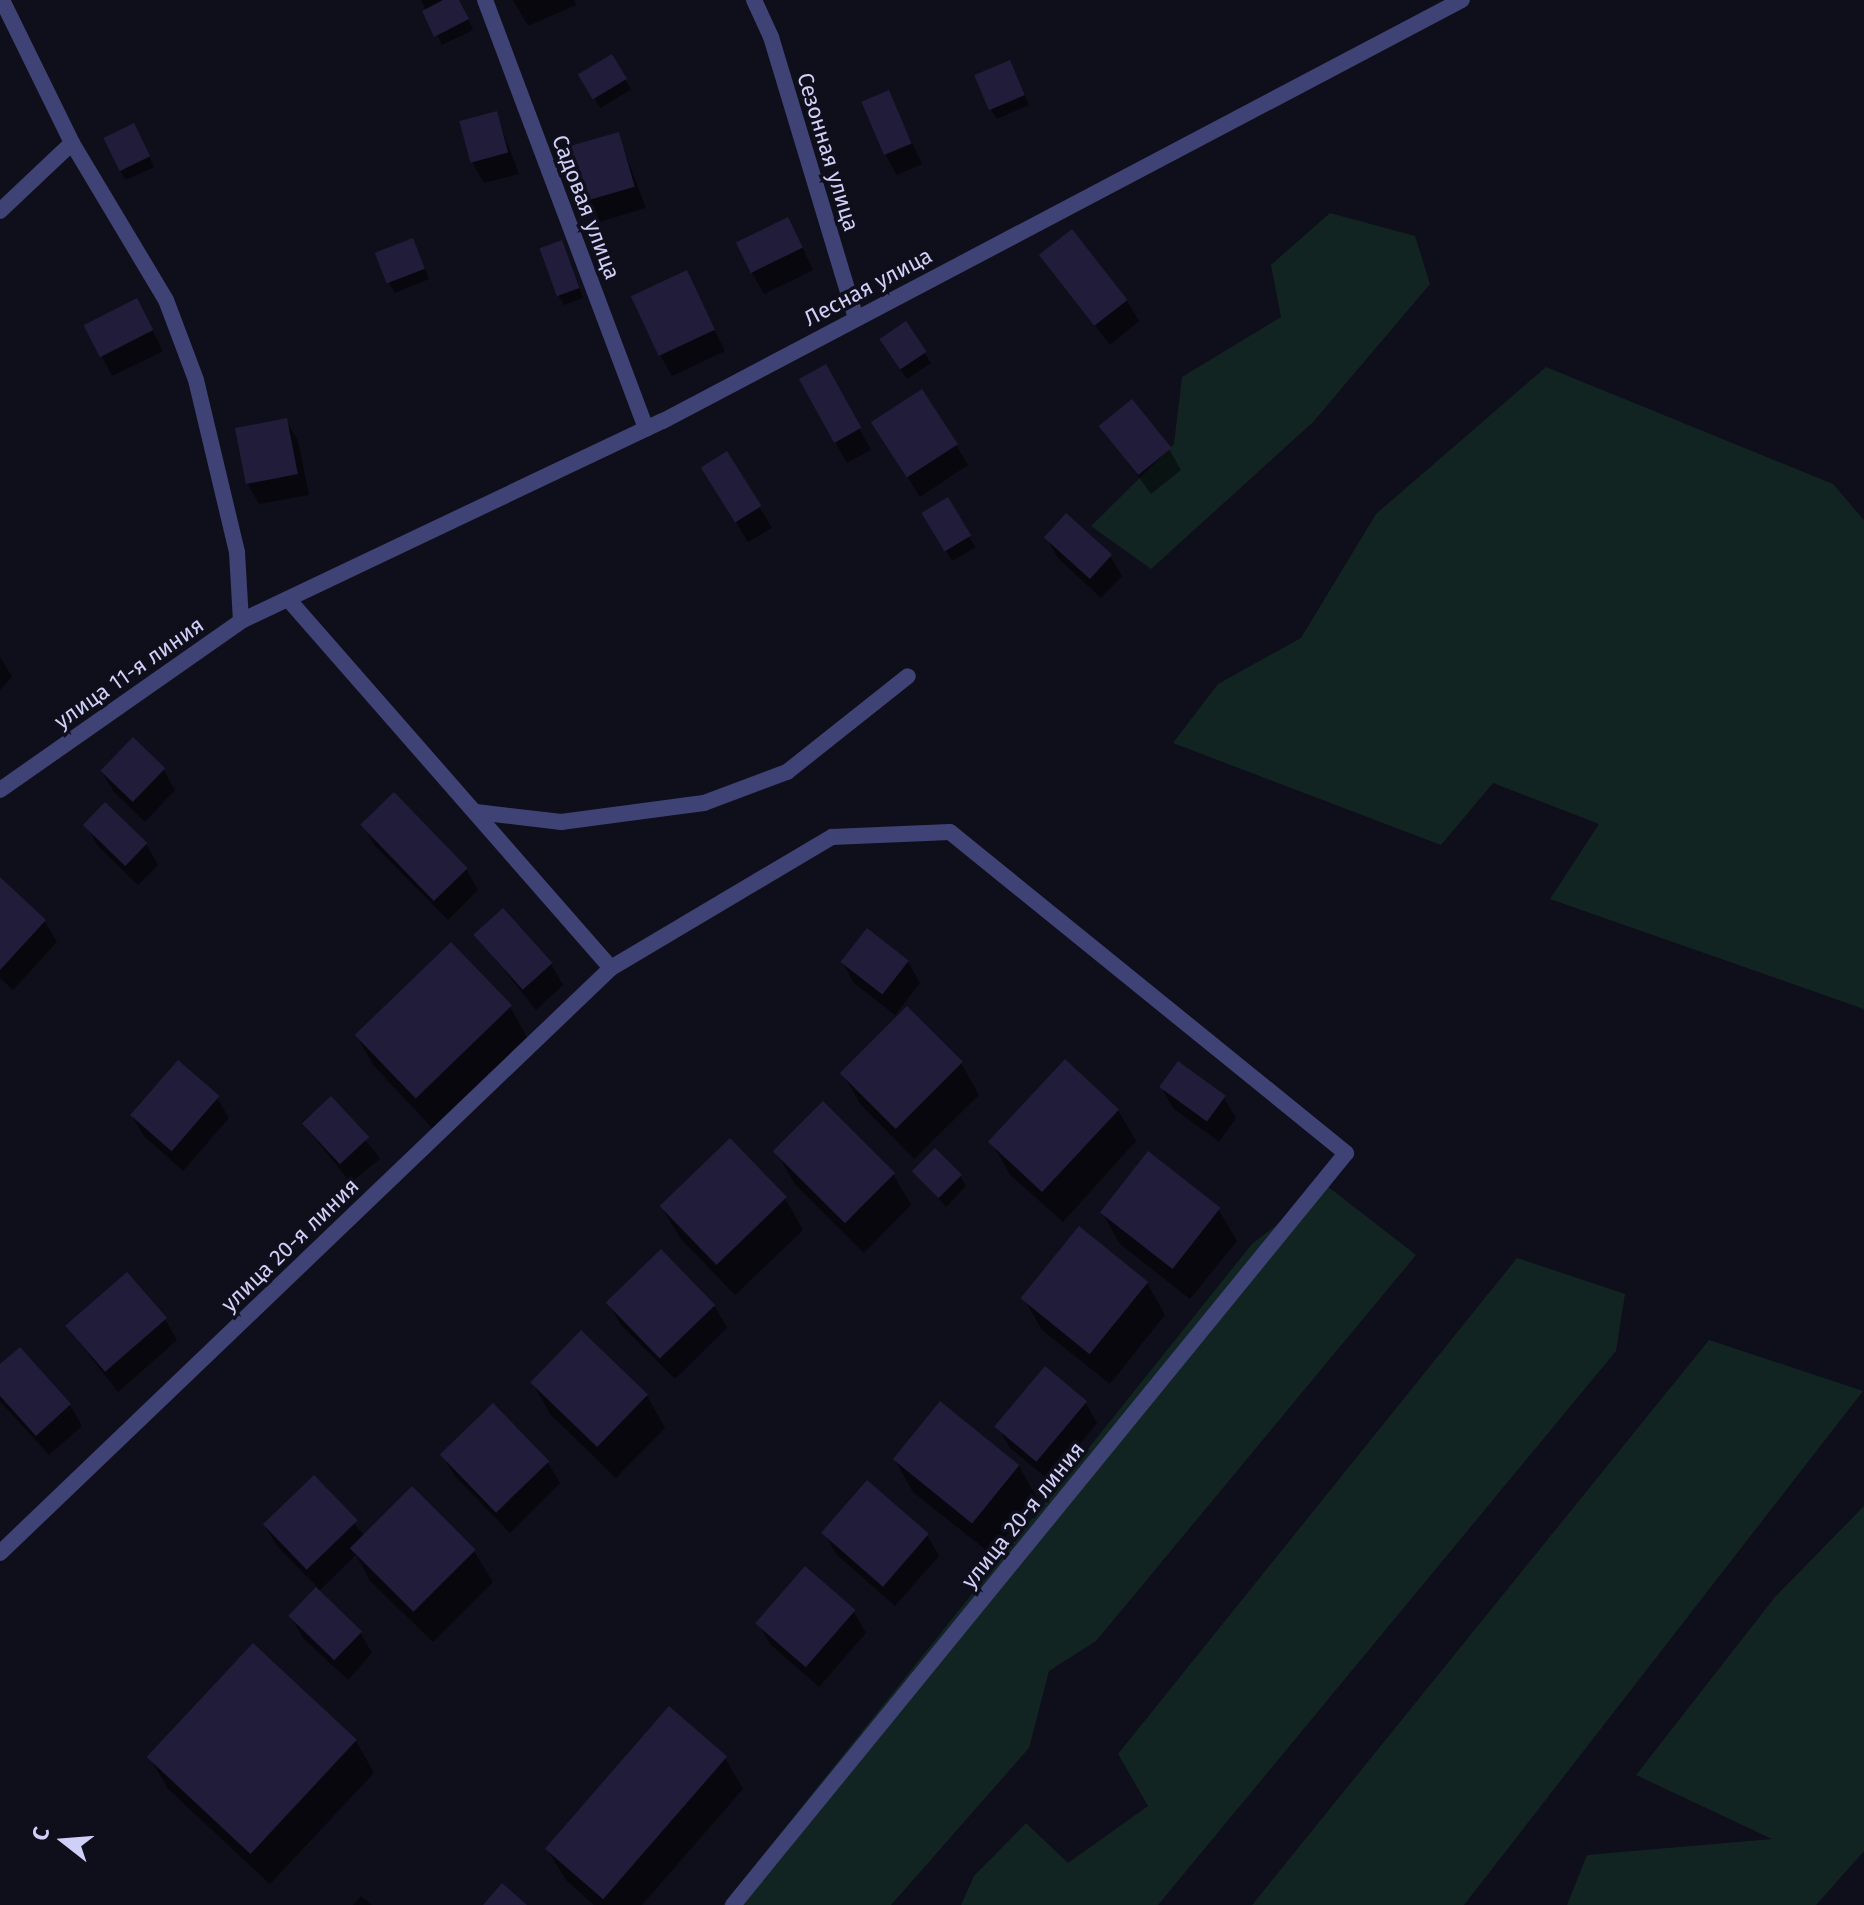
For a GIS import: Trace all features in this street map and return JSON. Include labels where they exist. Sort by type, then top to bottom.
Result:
[{"type":"street","points":[[2,0],[72,143],[166,300],[196,380],[237,552],[241,621]]},
{"type":"street","name":"Садовая улица","points":[[485,0],[646,429]]},
{"type":"street","name":"Сезонная улица","points":[[754,0],[771,37],[856,318]]},
{"type":"street","name":"Лесная улица","points":[[288,599],[646,429],[1462,0]]},
{"type":"street","points":[[0,211],[72,143]]},
{"type":"street","points":[[288,599],[611,968]]},
{"type":"street","name":"улица 11-я линия","points":[[0,790],[241,621],[288,599]]},
{"type":"street","points":[[476,812],[561,822],[704,803],[787,772],[908,676]]},
{"type":"street","name":"улица 20-я линия","points":[[0,1553],[611,968],[832,837],[950,832],[1346,1153],[733,1905]]},
{"type":"green space","points":[[1330,213],[1415,236],[1430,284],[1313,422],[1151,569],[1091,526],[1174,444],[1182,377],[1281,317],[1271,265]]},
{"type":"green space","points":[[1546,367],[1833,484],[1864,520],[1864,1009],[1550,899],[1599,824],[1493,783],[1441,845],[1173,743],[1218,684],[1301,638],[1376,514]]},
{"type":"green space","points":[[1327,1186],[1416,1255],[1096,1641],[1049,1671],[1029,1748],[891,1905],[723,1905],[1252,1244]]},
{"type":"green space","points":[[1517,1258],[1625,1294],[1616,1351],[1158,1905],[961,1905],[974,1876],[1026,1823],[1068,1863],[1148,1806],[1118,1754]]},
{"type":"green space","points":[[1709,1340],[1863,1391],[1464,1905],[1252,1905]]},
{"type":"green space","points":[[1864,1506],[1864,1851],[1816,1905],[1567,1905],[1587,1855],[1772,1839],[1636,1775],[1775,1597]]},
{"type":"building","points":[[443,0],[459,0],[469,19],[434,37],[422,11]]},
{"type":"building","points":[[612,54],[627,79],[593,99],[578,75]]},
{"type":"building","points":[[1010,60],[1025,95],[989,110],[974,75]]},
{"type":"building","points":[[889,90],[912,143],[884,155],[861,102]]},
{"type":"building","points":[[497,111],[508,153],[470,163],[459,121]]},
{"type":"building","points":[[134,123],[150,156],[120,171],[103,138]]},
{"type":"building","points":[[619,132],[635,187],[584,201],[568,147]]},
{"type":"building","points":[[788,217],[803,248],[751,273],[736,242]]},
{"type":"building","points":[[1072,229],[1127,300],[1094,326],[1039,255]]},
{"type":"building","points":[[413,238],[425,269],[387,284],[375,253]]},
{"type":"building","points":[[562,240],[579,288],[557,296],[539,248]]},
{"type":"building","points":[[687,270],[715,330],[659,356],[631,296]]},
{"type":"building","points":[[137,298],[153,330],[100,357],[84,325]]},
{"type":"building","points":[[906,321],[927,352],[900,370],[879,339]]},
{"type":"building","points":[[826,364],[861,428],[834,443],[799,379]]},
{"type":"building","points":[[922,389],[958,444],[907,478],[871,422]]},
{"type":"building","points":[[1132,399],[1172,448],[1138,475],[1099,426]]},
{"type":"building","points":[[287,418],[298,474],[246,484],[235,428]]},
{"type":"building","points":[[727,451],[761,506],[735,523],[701,467]]},
{"type":"building","points":[[948,497],[971,536],[945,552],[921,513]]},
{"type":"building","points":[[1066,513],[1112,554],[1090,579],[1044,538]]},
{"type":"building","points":[[133,737],[165,768],[133,802],[100,771]]},
{"type":"building","points":[[394,792],[468,868],[434,901],[360,825]]},
{"type":"building","points":[[105,802],[147,843],[125,866],[83,825]]},
{"type":"building","points":[[0,877],[46,920],[0,970]]},
{"type":"building","points":[[503,908],[553,963],[523,990],[473,935]]},
{"type":"building","points":[[867,928],[909,961],[882,995],[841,962]]},
{"type":"building","points":[[451,942],[512,1005],[416,1098],[355,1035]]},
{"type":"building","points":[[907,1006],[963,1062],[896,1129],[840,1073]]},
{"type":"building","points":[[1065,1059],[1119,1109],[1042,1192],[988,1142]]},
{"type":"building","points":[[178,1060],[220,1096],[172,1151],[130,1115]]},
{"type":"building","points":[[1178,1061],[1226,1096],[1207,1122],[1159,1087]]},
{"type":"building","points":[[331,1096],[369,1137],[340,1164],[302,1123]]},
{"type":"building","points":[[823,1101],[895,1173],[845,1223],[773,1151]]},
{"type":"building","points":[[730,1138],[787,1197],[716,1265],[660,1206]]},
{"type":"building","points":[[935,1148],[962,1175],[939,1198],[912,1171]]},
{"type":"building","points":[[1148,1151],[1220,1208],[1172,1269],[1100,1212]]},
{"type":"building","points":[[1079,1226],[1148,1282],[1090,1354],[1020,1298]]},
{"type":"building","points":[[661,1249],[715,1305],[660,1359],[606,1302]]},
{"type":"building","points":[[127,1272],[167,1318],[105,1372],[65,1326]]},
{"type":"building","points":[[581,1330],[648,1395],[597,1447],[530,1383]]},
{"type":"building","points":[[20,1347],[71,1404],[36,1436],[0,1396],[0,1364]]},
{"type":"building","points":[[1045,1366],[1087,1401],[1036,1462],[994,1427]]},
{"type":"building","points":[[940,1401],[1019,1465],[972,1523],[893,1459]]},
{"type":"building","points":[[493,1403],[549,1461],[496,1513],[440,1454]]},
{"type":"building","points":[[314,1475],[358,1520],[307,1570],[263,1524]]},
{"type":"building","points":[[867,1480],[929,1534],[883,1587],[821,1533]]},
{"type":"building","points":[[412,1486],[476,1550],[413,1612],[350,1548]]},
{"type":"building","points":[[805,1566],[856,1610],[806,1667],[755,1623]]},
{"type":"building","points":[[316,1587],[362,1631],[334,1660],[288,1616]]},
{"type":"building","points":[[253,1643],[357,1740],[250,1854],[147,1757]]},
{"type":"building","points":[[669,1706],[727,1757],[603,1899],[545,1849]]},
{"type":"building","points":[[502,1883],[527,1905],[483,1905]]}]
